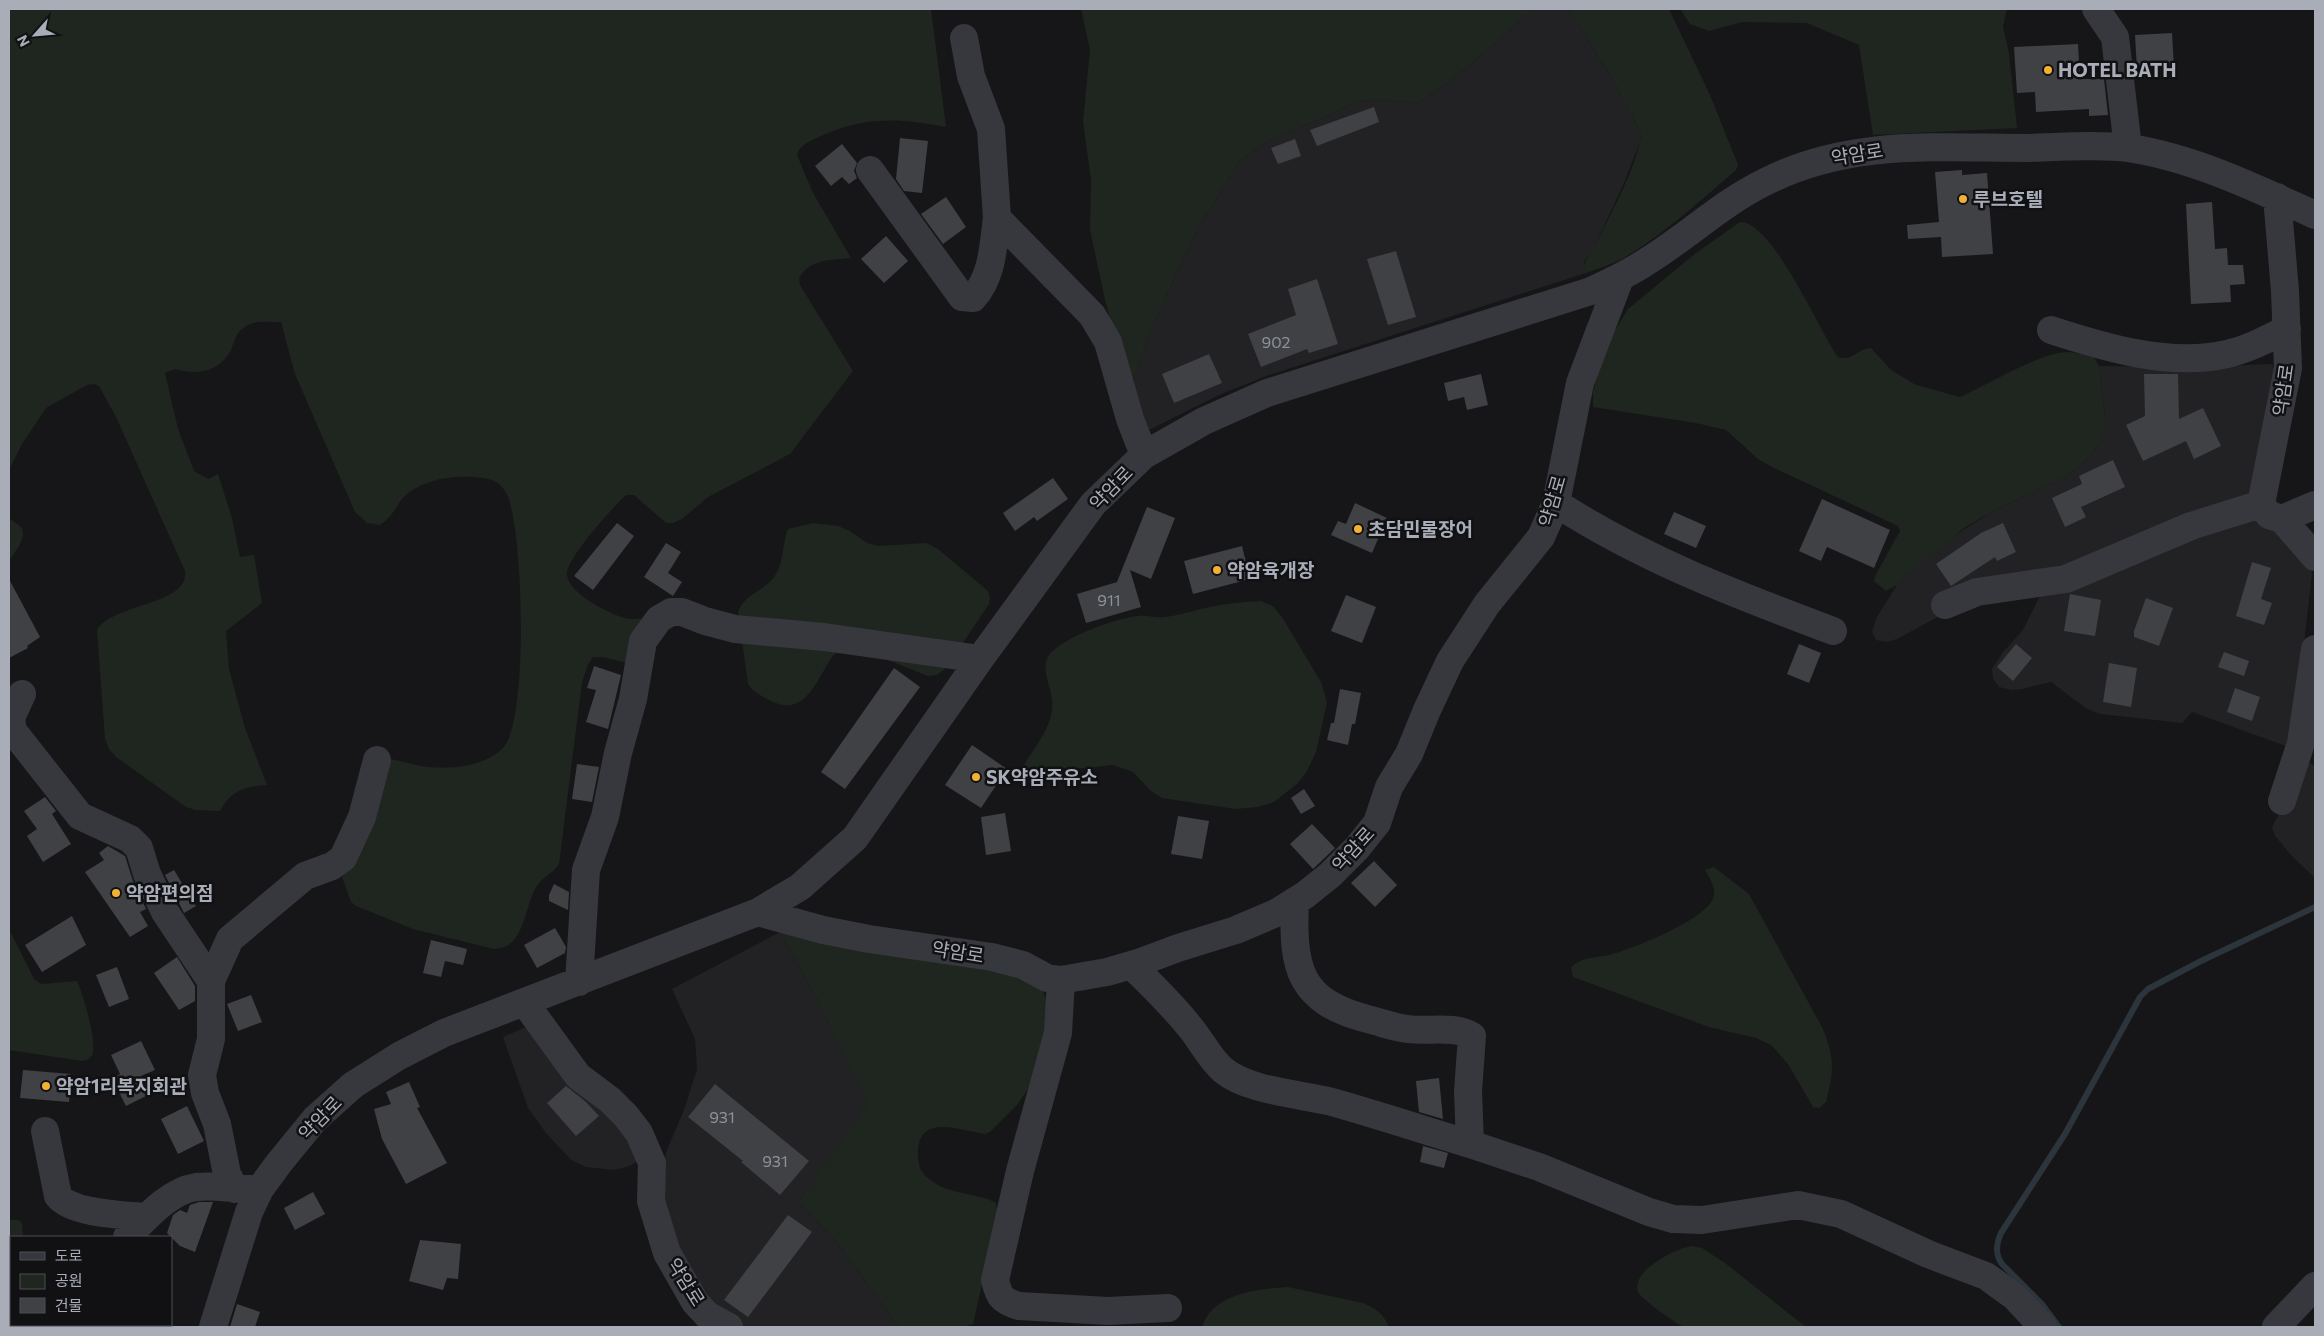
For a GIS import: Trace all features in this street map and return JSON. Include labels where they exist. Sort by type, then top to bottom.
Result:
[{"type":"street","points":[[2096,9],[2115,38],[2128,148]]},
{"type":"street","points":[[870,170],[962,297],[973,298],[982,288],[991,263],[997,218],[991,129],[971,76],[964,38]]},
{"type":"street","name":"약암로","points":[[213,1327],[249,1212],[247,1189],[315,1119],[353,1084],[399,1056],[437,1037],[758,912],[800,887],[855,838],[1093,504],[1144,455],[1204,421],[1266,393],[1591,291],[1620,278],[1647,262],[1726,204],[1765,182],[1805,164],[1844,154],[1909,148],[2128,148],[2192,164],[2315,215]]},
{"type":"street","name":"약암로","points":[[2272,512],[2288,368],[2287,329],[2277,198]]},
{"type":"street","points":[[997,218],[1092,315],[1102,330],[1108,342],[1130,420],[1144,455]]},
{"type":"street","name":"약암로","points":[[758,912],[823,930],[869,940],[992,957],[1023,965],[1047,978],[1061,980],[1132,965],[1236,930],[1276,913],[1295,901],[1330,875],[1357,848],[1377,823],[1390,787],[1409,754],[1426,710],[1450,661],[1487,604],[1541,537],[1556,503],[1580,383],[1620,278]]},
{"type":"street","points":[[2051,330],[2086,341],[2138,353],[2171,358],[2205,358],[2255,346],[2287,329]]},
{"type":"street","points":[[1556,503],[1616,540],[1673,569],[1833,631]]},
{"type":"street","points":[[1945,605],[1977,592],[2066,579],[2191,526],[2315,505]]},
{"type":"street","points":[[2272,512],[2315,557]]},
{"type":"street","points":[[579,982],[586,870],[605,816],[618,753],[633,699],[643,641],[659,619],[671,612],[682,612],[735,629],[824,638],[980,660]]},
{"type":"street","points":[[2282,802],[2301,743],[2315,649]]},
{"type":"street","points":[[22,694],[11,718],[14,731],[80,816],[130,839],[139,848],[147,874],[165,912],[211,981]]},
{"type":"street","points":[[247,1189],[227,1174],[217,1124],[205,1093],[202,1075],[211,1039],[211,981],[230,939],[304,876],[332,866],[343,858],[362,817],[377,760]]},
{"type":"street","points":[[1295,901],[1294,934],[1298,962],[1310,990],[1326,1004],[1345,1013],[1407,1029],[1462,1030],[1472,1036],[1468,1091],[1470,1144]]},
{"type":"street","points":[[1132,965],[1171,1004],[1197,1036],[1210,1057],[1224,1072],[1241,1080],[1267,1088],[1331,1102],[1470,1144],[1539,1167],[1649,1212],[1673,1219],[1702,1220],[1798,1205],[1841,1214],[1928,1254],[1986,1276],[2015,1298],[2043,1327]]},
{"type":"street","points":[[1061,980],[1058,1033],[1020,1170],[995,1280],[998,1291],[1006,1302],[1019,1306],[1108,1311],[1168,1308]]},
{"type":"street","name":"약암로","points":[[526,1002],[578,1076],[610,1100],[639,1133],[652,1163],[651,1201],[667,1252],[695,1302],[707,1315],[729,1327]]},
{"type":"street","points":[[45,1131],[58,1196],[63,1203],[93,1210],[147,1217]]},
{"type":"street","points":[[128,1236],[147,1217],[185,1190],[197,1187],[247,1189]]},
{"type":"street","points":[[2276,1327],[2315,1286]]},
{"type":"shaded area","points":[[1534,9],[1568,9],[1611,76],[1641,134],[1640,142],[1624,183],[1594,248],[1584,262],[1584,269],[1589,272],[1269,375],[1219,395],[1151,429],[1145,430],[1134,402],[1134,378],[1151,329],[1197,230],[1239,162],[1268,142],[1360,101],[1378,99],[1415,103],[1425,99],[1459,74]]},
{"type":"shaded area","points":[[2272,364],[2275,372],[2255,480],[2287,536],[2308,562],[2312,573],[2298,698],[2289,747],[2192,712],[2182,723],[2100,714],[2087,709],[2051,682],[2022,689],[2011,690],[1999,687],[1993,679],[1992,669],[2003,652],[2023,630],[2040,596],[1960,605],[1897,639],[1887,642],[1876,640],[1872,632],[1877,617],[1897,585],[1951,538],[1993,511],[2065,477],[2084,463],[2097,447],[2105,414],[2099,366],[2189,367]]},
{"type":"shaded area","points":[[2306,761],[2315,766],[2315,878],[2275,836],[2272,827]]},
{"type":"shaded area","points":[[780,932],[819,1003],[869,1105],[798,1202],[838,1244],[899,1327],[741,1327],[715,1310],[681,1262],[658,1180],[697,1069],[695,1039],[672,989]]},
{"type":"shaded area","points":[[531,1025],[613,1112],[639,1160],[630,1166],[614,1170],[586,1167],[571,1160],[546,1133],[528,1108],[503,1037]]},
{"type":"green space","points":[[9,9],[931,9],[946,127],[898,121],[868,122],[837,130],[810,141],[803,145],[797,155],[813,193],[851,258],[829,260],[809,267],[799,278],[800,285],[853,371],[790,454],[708,497],[682,519],[673,523],[666,523],[634,495],[626,495],[592,532],[570,564],[567,572],[568,580],[589,601],[625,618],[655,618],[627,663],[603,657],[593,657],[588,665],[582,682],[559,864],[535,889],[522,927],[512,943],[494,949],[413,929],[356,906],[351,902],[342,877],[364,835],[391,759],[420,766],[441,768],[475,764],[495,755],[503,748],[511,731],[517,702],[521,626],[517,548],[513,517],[507,495],[500,485],[488,479],[460,477],[443,479],[426,483],[411,491],[402,498],[389,518],[380,525],[367,523],[355,512],[295,374],[281,322],[259,322],[244,327],[225,359],[206,371],[191,372],[175,369],[165,373],[178,429],[194,471],[208,479],[218,474],[232,518],[240,557],[254,555],[262,603],[226,631],[229,669],[245,728],[267,785],[239,791],[224,804],[220,811],[196,810],[186,807],[116,757],[109,749],[105,739],[97,630],[105,621],[117,615],[163,598],[175,591],[183,582],[185,571],[116,417],[99,386],[94,384],[87,385],[46,408],[22,444],[9,470]]},
{"type":"green space","points":[[1081,9],[1534,9],[1459,74],[1425,99],[1415,103],[1378,99],[1360,101],[1268,142],[1239,162],[1197,230],[1151,329],[1134,378],[1129,380],[1123,367],[1105,300],[1090,230],[1091,180],[1083,122],[1090,50]]},
{"type":"green space","points":[[1568,9],[1669,9],[1710,95],[1738,165],[1736,170],[1709,194],[1637,250],[1622,259],[1589,272],[1583,269],[1584,265],[1624,187],[1635,159],[1641,134],[1611,76]]},
{"type":"green space","points":[[1680,9],[2007,9],[2003,27],[2009,53],[2017,128],[1873,135],[1859,45],[1807,23],[1742,22],[1709,31],[1690,24]]},
{"type":"green space","points":[[1740,222],[1753,227],[1767,239],[1781,258],[1838,357],[1847,358],[1862,350],[1871,348],[1891,370],[1916,385],[1960,397],[2013,370],[2055,354],[2070,352],[2094,357],[2099,366],[2105,415],[2104,431],[2097,447],[2084,463],[2065,477],[1993,511],[1964,528],[1897,585],[1886,591],[1874,581],[1900,531],[1898,526],[1772,467],[1758,459],[1726,430],[1696,423],[1593,407],[1593,392],[1606,345],[1628,309],[1696,253]]},
{"type":"green space","points":[[9,518],[22,528],[23,536],[9,561]]},
{"type":"green space","points":[[813,523],[838,526],[850,531],[867,543],[878,546],[926,543],[938,549],[988,591],[989,604],[946,668],[937,675],[928,676],[868,654],[844,652],[834,654],[809,694],[801,701],[792,705],[782,705],[769,700],[752,689],[748,684],[738,612],[749,597],[774,577],[781,560],[788,529]]},
{"type":"green space","points":[[1261,601],[1273,606],[1282,617],[1321,682],[1327,702],[1316,752],[1307,771],[1298,783],[1274,802],[1258,807],[1235,809],[1162,798],[1151,791],[1133,772],[1113,765],[1086,768],[1049,768],[1028,774],[1024,765],[1047,726],[1052,709],[1052,700],[1047,680],[1047,659],[1061,645],[1101,625],[1127,618],[1169,616],[1208,607]]},
{"type":"green space","points":[[1714,867],[1749,894],[1823,1029],[1830,1049],[1832,1073],[1826,1102],[1819,1108],[1813,1107],[1788,1064],[1771,1045],[1756,1038],[1709,1027],[1573,977],[1571,968],[1580,961],[1613,954],[1653,939],[1700,913],[1710,904],[1714,895],[1713,885],[1705,870]]},
{"type":"green space","points":[[9,929],[34,979],[41,984],[77,981],[86,1007],[93,1040],[92,1055],[88,1059],[82,1061],[9,1050]]},
{"type":"green space","points":[[780,932],[1025,976],[1043,991],[1050,1011],[1040,1072],[1017,1105],[990,1132],[985,1134],[952,1128],[932,1128],[925,1133],[920,1141],[919,1162],[921,1170],[929,1179],[945,1188],[988,1199],[996,1203],[998,1215],[973,1324],[962,1327],[899,1327],[838,1244],[798,1202],[868,1104],[819,1003]]},
{"type":"green space","points":[[9,1220],[19,1220],[22,1223],[23,1236],[10,1236],[9,1259]]},
{"type":"green space","points":[[1692,1246],[1702,1248],[1725,1263],[1806,1327],[1690,1328],[1684,1327],[1666,1316],[1640,1295],[1637,1284],[1647,1269],[1656,1262],[1676,1251]]},
{"type":"green space","points":[[1288,1287],[1363,1303],[1379,1312],[1385,1318],[1389,1327],[1202,1327],[1216,1307],[1226,1300],[1263,1289]]},
{"type":"building","points":[[2172,33],[2174,67],[2137,69],[2135,35]]},
{"type":"building","name":"HOTEL BATH","points":[[2078,44],[2080,79],[2104,79],[2108,115],[2089,116],[2089,109],[2036,112],[2035,92],[2017,93],[2014,47]]},
{"type":"building","points":[[1374,107],[1379,122],[1317,146],[1310,130]]},
{"type":"building","points":[[900,138],[928,141],[922,193],[904,191],[896,179]]},
{"type":"building","points":[[1295,139],[1301,156],[1278,164],[1271,148]]},
{"type":"building","points":[[842,144],[857,163],[854,171],[857,178],[849,184],[842,177],[831,186],[815,166]]},
{"type":"building","name":"루브호텔","points":[[1962,170],[1962,175],[1987,173],[1993,254],[1942,257],[1941,237],[1908,239],[1907,225],[1939,222],[1935,172]]},
{"type":"building","points":[[946,197],[966,227],[943,244],[921,214]]},
{"type":"building","points":[[2212,202],[2215,249],[2227,248],[2228,265],[2243,265],[2245,284],[2230,285],[2231,302],[2191,304],[2186,204]]},
{"type":"building","points":[[886,236],[908,261],[884,283],[861,259]]},
{"type":"building","points":[[1396,251],[1416,317],[1388,325],[1367,259]]},
{"type":"building","points":[[1317,279],[1338,344],[1309,353],[1307,349],[1261,367],[1248,334],[1296,315],[1288,289]]},
{"type":"building","points":[[1209,354],[1222,383],[1174,403],[1162,374]]},
{"type":"building","points":[[1481,374],[1488,405],[1467,410],[1464,397],[1448,401],[1444,383]]},
{"type":"building","points":[[2144,374],[2178,374],[2179,419],[2203,408],[2221,446],[2194,459],[2186,441],[2143,461],[2126,425],[2145,416]]},
{"type":"building","points":[[2113,460],[2125,487],[2081,507],[2086,517],[2065,527],[2052,498],[2082,484],[2079,476]]},
{"type":"building","points":[[1053,478],[1068,499],[1037,521],[1034,517],[1015,531],[1003,513]]},
{"type":"building","points":[[1822,499],[1890,530],[1874,568],[1827,547],[1821,561],[1799,551]]},
{"type":"building","name":"초담민물장어","points":[[1355,503],[1387,518],[1372,553],[1331,535],[1338,521],[1346,524]]},
{"type":"building","points":[[1147,507],[1175,518],[1151,579],[1130,570],[1141,607],[1086,623],[1077,594],[1117,582]]},
{"type":"building","points":[[1674,512],[1706,526],[1696,548],[1664,534]]},
{"type":"building","points":[[617,523],[634,536],[593,590],[574,576]]},
{"type":"building","points":[[2003,523],[2016,552],[1997,561],[1995,557],[1951,586],[1936,564],[1981,533]]},
{"type":"building","points":[[666,543],[681,552],[668,573],[682,582],[673,596],[644,577]]},
{"type":"building","name":"약암육개장","points":[[1242,546],[1250,579],[1193,594],[1184,561]]},
{"type":"building","points":[[2252,562],[2271,568],[2261,599],[2272,603],[2264,625],[2236,616]]},
{"type":"building","points":[[9,579],[40,637],[27,646],[28,648],[9,658]]},
{"type":"building","points":[[2070,594],[2101,600],[2095,636],[2064,631]]},
{"type":"building","points":[[1346,595],[1376,607],[1362,643],[1331,631]]},
{"type":"building","points":[[2146,598],[2173,608],[2159,646],[2134,637],[2134,631]]},
{"type":"building","points":[[1799,644],[1821,653],[1809,683],[1787,674]]},
{"type":"building","points":[[2016,644],[2032,658],[2013,681],[1997,667]]},
{"type":"building","points":[[2224,652],[2249,661],[2244,676],[2218,667]]},
{"type":"building","points":[[2109,663],[2137,668],[2131,707],[2103,702]]},
{"type":"building","points":[[594,666],[621,675],[608,729],[586,722],[596,690],[587,688]]},
{"type":"building","points":[[894,668],[920,687],[845,789],[821,772]]},
{"type":"building","points":[[2235,688],[2260,697],[2252,721],[2227,712]]},
{"type":"building","points":[[1340,689],[1361,693],[1355,724],[1352,724],[1348,745],[1327,740],[1331,723],[1334,723]]},
{"type":"building","name":"SK약암주유소","points":[[972,745],[1007,769],[981,808],[945,785]]},
{"type":"building","points":[[577,764],[599,767],[592,802],[572,799]]},
{"type":"building","points":[[1304,789],[1315,806],[1301,814],[1291,798]]},
{"type":"building","points":[[45,797],[56,811],[52,814],[71,844],[43,862],[27,836],[37,829],[24,811]]},
{"type":"building","points":[[1005,813],[1011,851],[986,855],[981,817]]},
{"type":"building","points":[[1178,816],[1209,821],[1202,859],[1171,854]]},
{"type":"building","points":[[1312,824],[1335,848],[1313,869],[1290,844]]},
{"type":"building","points":[[108,846],[125,856],[133,881],[146,909],[140,912],[148,926],[130,937],[85,872],[104,860],[99,853]]},
{"type":"building","points":[[1374,861],[1397,885],[1375,907],[1351,883]]},
{"type":"building","points":[[174,870],[196,906],[184,913],[165,875]]},
{"type":"building","points":[[554,884],[569,892],[568,910],[549,901],[549,895]]},
{"type":"building","points":[[72,916],[86,945],[42,972],[25,945]]},
{"type":"building","points":[[555,928],[566,947],[565,953],[537,968],[524,945]]},
{"type":"building","points":[[431,940],[467,949],[463,965],[445,961],[441,977],[423,973]]},
{"type":"building","points":[[177,957],[195,986],[195,1001],[179,1010],[154,973]]},
{"type":"building","points":[[117,967],[129,999],[109,1007],[96,975]]},
{"type":"building","points":[[251,995],[262,1022],[238,1031],[227,1004]]},
{"type":"building","points":[[141,1041],[155,1070],[141,1076],[150,1094],[126,1106],[112,1078],[120,1074],[111,1055]]},
{"type":"building","name":"약암1리복지회관","points":[[23,1070],[71,1074],[69,1102],[20,1098]]},
{"type":"building","points":[[1439,1078],[1443,1119],[1419,1112],[1416,1081]]},
{"type":"building","points":[[409,1082],[420,1107],[417,1108],[447,1163],[406,1184],[382,1139],[374,1109],[391,1104],[386,1092]]},
{"type":"building","points":[[715,1084],[809,1161],[780,1195],[741,1162],[743,1161],[688,1117]]},
{"type":"building","points":[[566,1086],[586,1102],[599,1116],[576,1136],[547,1103]]},
{"type":"building","points":[[187,1106],[204,1141],[178,1154],[161,1119]]},
{"type":"building","points":[[1423,1146],[1448,1153],[1444,1168],[1420,1162]]},
{"type":"building","points":[[313,1192],[325,1214],[295,1230],[284,1208]]},
{"type":"building","points":[[199,1202],[213,1202],[195,1252],[180,1246],[167,1233],[173,1215],[180,1210],[187,1213],[190,1205]]},
{"type":"building","points":[[788,1215],[812,1232],[748,1317],[724,1300]]},
{"type":"building","points":[[420,1240],[461,1244],[458,1279],[447,1278],[443,1290],[409,1281]]},
{"type":"building","points":[[237,1304],[260,1312],[255,1327],[230,1327]]},
{"type":"waterway","points":[[2059,1327],[2042,1304],[2002,1264],[1997,1253],[1998,1242],[2001,1233],[2065,1134],[2140,997],[2148,989],[2199,962],[2315,907]]},
{"type":"place","name":"HOTEL BATH","points":[[2048,70]]},
{"type":"place","name":"루브호텔","points":[[1963,199]]},
{"type":"place","name":"초담민물장어","points":[[1358,529]]},
{"type":"place","name":"약암육개장","points":[[1217,570]]},
{"type":"place","name":"SK약암주유소","points":[[976,777]]},
{"type":"place","name":"약암편의점","points":[[116,893]]},
{"type":"place","name":"약암1리복지회관","points":[[46,1086]]}]
